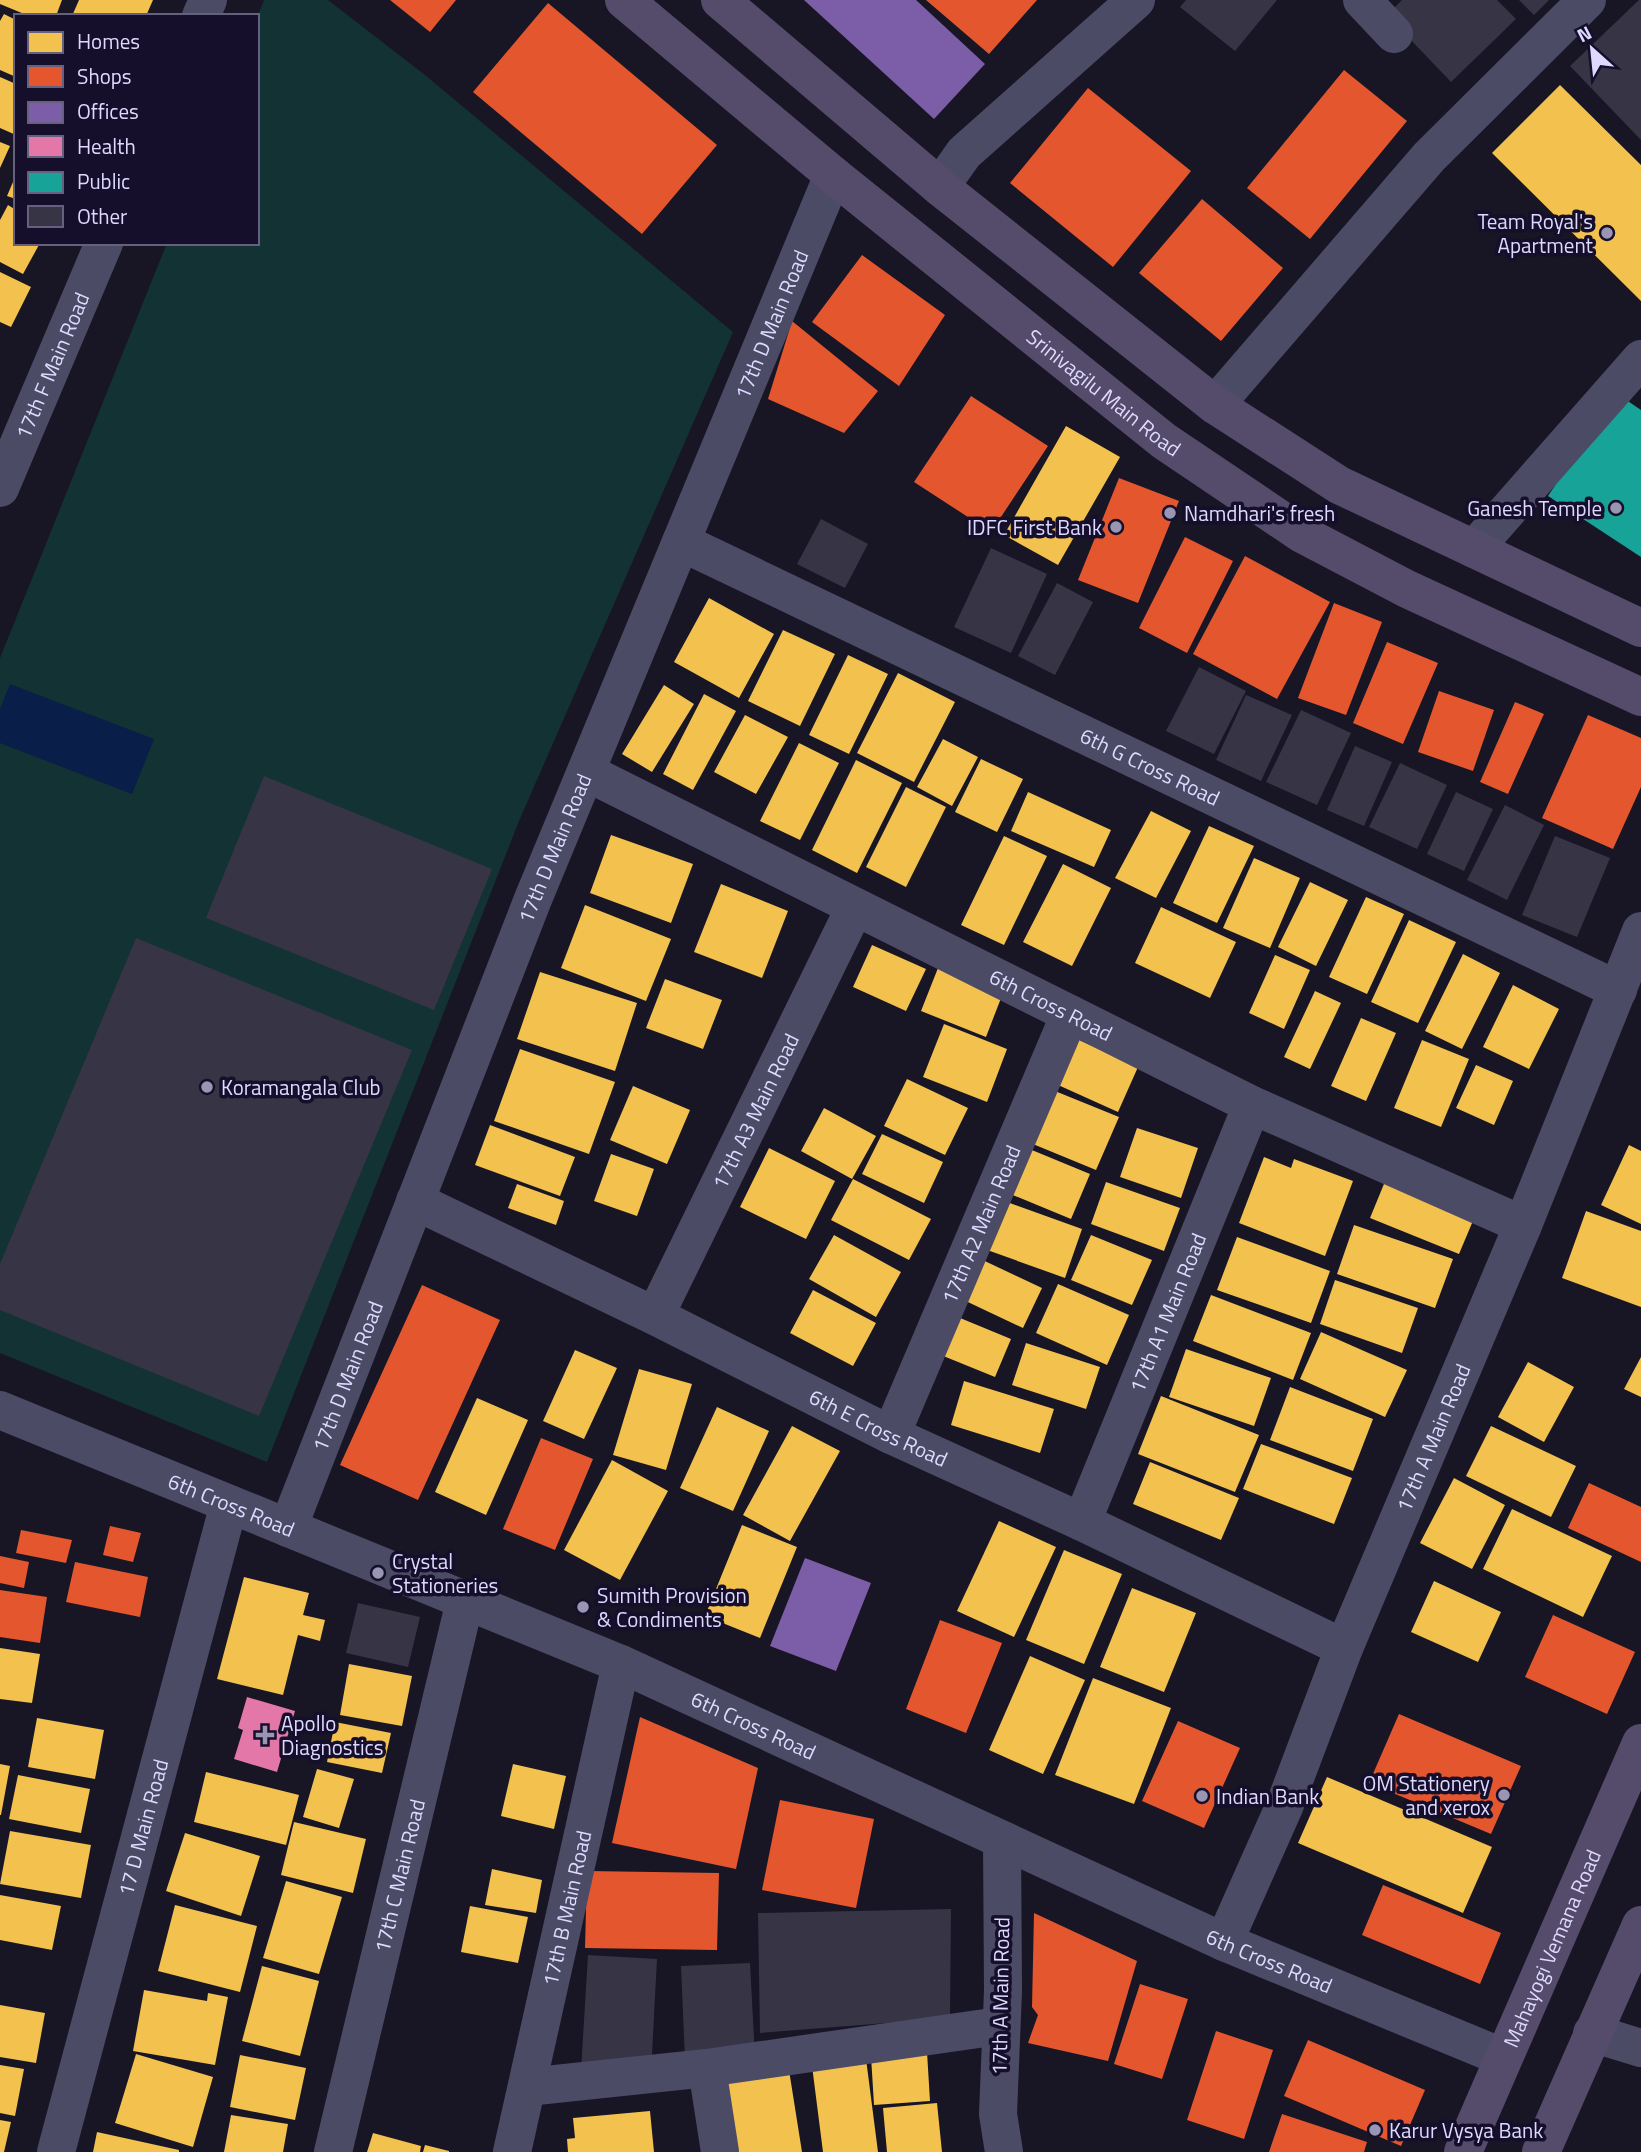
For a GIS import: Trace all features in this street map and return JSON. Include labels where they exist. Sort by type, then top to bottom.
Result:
[{"type":"main road","name":"Srinivagilu Main Road","points":[[624,0],[833,175],[1164,441],[1302,534],[1407,589],[1641,697]]},
{"type":"main road","points":[[720,0],[940,187],[1215,405],[1339,485],[1641,628]]},
{"type":"main road","name":"Mahayogi Vemana Road","points":[[1463,2152],[1502,2057],[1641,1744]]},
{"type":"main road","points":[[1541,2152],[1641,1925]]},
{"type":"street","points":[[940,187],[964,153],[1136,0]]},
{"type":"street","points":[[1362,0],[1395,34]]},
{"type":"street","points":[[1215,405],[1429,157],[1587,0]]},
{"type":"street","name":"17th D Main Road","points":[[288,1528],[586,772],[833,175]]},
{"type":"street","name":"17th F Main Road","points":[[0,488],[103,245]]},
{"type":"street","points":[[1474,549],[1641,359]]},
{"type":"street","name":"6th G Cross Road","points":[[681,542],[1618,990]]},
{"type":"street","name":"6th Cross Road","points":[[586,772],[1252,1105],[1523,1225]]},
{"type":"street","name":"17th A3 Main Road","points":[[655,1316],[855,906]]},
{"type":"street","name":"17th A Main Road","points":[[1224,1942],[1284,1807],[1344,1648],[1523,1225],[1641,931]]},
{"type":"street","name":"17th A2 Main Road","points":[[891,1435],[1070,1014]]},
{"type":"street","name":"17th A1 Main Road","points":[[1082,1522],[1252,1105]]},
{"type":"street","name":"6th E Cross Road","points":[[415,1201],[655,1316],[891,1435],[1082,1522],[1344,1648]]},
{"type":"street","name":"6th Cross Road","points":[[0,1410],[621,1664],[1224,1942],[1502,2057]]},
{"type":"street","name":"17 D Main Road","points":[[56,2152],[229,1504]]},
{"type":"street","name":"17th C Main Road","points":[[333,2152],[465,1601]]},
{"type":"street","name":"17th B Main Road","points":[[512,2152],[621,1664]]},
{"type":"street","name":"17th A Main Road","points":[[1002,1840],[1003,1991],[999,2026],[998,2114],[1004,2152]]},
{"type":"street","points":[[527,2087],[707,2068],[999,2026]]},
{"type":"street","points":[[1592,2033],[1641,2048]]},
{"type":"street","points":[[707,2068],[720,2152]]},
{"type":"green space","points":[[264,0],[328,0],[425,75],[733,332],[519,821],[267,1462],[0,1353],[0,658],[166,245],[259,245],[259,14]]},
{"type":"water","points":[[10,684],[154,739],[132,794],[0,743],[0,709]]},
{"type":"building: Homes","points":[[0,0],[62,0],[57,14],[24,14],[0,4]]},
{"type":"building: Homes","points":[[79,0],[153,0],[147,14],[73,14]]},
{"type":"building: Homes","points":[[4,14],[14,19],[14,76],[0,70],[0,21]]},
{"type":"building: Homes","points":[[0,77],[14,83],[14,134],[0,128]]},
{"type":"building: Homes","name":"Team Royal's Apartment","points":[[1560,85],[1641,165],[1641,301],[1492,153]]},
{"type":"building: Homes","points":[[0,142],[10,146],[0,168]]},
{"type":"building: Homes","points":[[14,180],[14,198],[7,196]]},
{"type":"building: Homes","points":[[8,205],[14,209],[14,245],[39,245],[23,274],[0,262],[0,220]]},
{"type":"building: Homes","points":[[0,272],[31,287],[11,327],[0,322]]},
{"type":"building: Homes","points":[[1066,426],[1120,457],[1058,565],[1004,535]]},
{"type":"building: Homes","points":[[709,598],[774,634],[739,698],[674,662]]},
{"type":"building: Homes","points":[[783,630],[835,654],[800,726],[748,701]]},
{"type":"building: Homes","points":[[848,655],[888,674],[849,754],[809,735]]},
{"type":"building: Homes","points":[[898,673],[955,702],[914,782],[857,753]]},
{"type":"building: Homes","points":[[664,685],[694,704],[652,772],[622,754]]},
{"type":"building: Homes","points":[[704,694],[736,711],[693,790],[663,774]]},
{"type":"building: Homes","points":[[745,715],[788,737],[756,794],[714,772]]},
{"type":"building: Homes","points":[[943,739],[978,757],[952,806],[917,787]]},
{"type":"building: Homes","points":[[799,743],[839,763],[800,840],[760,821]]},
{"type":"building: Homes","points":[[981,759],[1023,779],[997,832],[955,812]]},
{"type":"building: Homes","points":[[856,760],[902,783],[857,873],[812,850]]},
{"type":"building: Homes","points":[[906,787],[946,807],[906,887],[866,867]]},
{"type":"building: Homes","points":[[1028,792],[1111,830],[1094,867],[1011,831]]},
{"type":"building: Homes","points":[[1151,811],[1191,831],[1156,898],[1115,878]]},
{"type":"building: Homes","points":[[1209,826],[1254,846],[1217,923],[1173,903]]},
{"type":"building: Homes","points":[[611,835],[693,864],[671,923],[590,893]]},
{"type":"building: Homes","points":[[1004,836],[1047,856],[1004,945],[961,925]]},
{"type":"building: Homes","points":[[1254,858],[1300,878],[1270,948],[1223,928]]},
{"type":"building: Homes","points":[[1063,864],[1111,888],[1072,966],[1023,942]]},
{"type":"building: Homes","points":[[1310,882],[1348,900],[1316,966],[1278,947]]},
{"type":"building: Homes","points":[[721,884],[788,911],[762,978],[694,952]]},
{"type":"building: Homes","points":[[1366,897],[1404,914],[1367,994],[1329,977]]},
{"type":"building: Homes","points":[[585,905],[671,939],[646,1001],[561,968]]},
{"type":"building: Homes","points":[[1161,907],[1236,942],[1210,998],[1135,963]]},
{"type":"building: Homes","points":[[1409,920],[1456,942],[1418,1023],[1371,1002]]},
{"type":"building: Homes","points":[[872,945],[926,969],[906,1011],[853,987]]},
{"type":"building: Homes","points":[[1463,954],[1500,973],[1462,1049],[1425,1031]]},
{"type":"building: Homes","points":[[1275,955],[1310,970],[1284,1029],[1249,1013]]},
{"type":"building: Homes","points":[[938,968],[1003,993],[986,1037],[921,1011]]},
{"type":"building: Homes","points":[[540,972],[637,1003],[615,1071],[517,1039]]},
{"type":"building: Homes","points":[[665,979],[722,1000],[703,1049],[646,1028]]},
{"type":"building: Homes","points":[[1513,985],[1559,1009],[1529,1069],[1483,1047]]},
{"type":"building: Homes","points":[[1315,991],[1341,1003],[1310,1069],[1284,1057]]},
{"type":"building: Homes","points":[[1361,1018],[1396,1033],[1366,1101],[1331,1086]]},
{"type":"building: Homes","points":[[944,1024],[1007,1049],[987,1102],[923,1077]]},
{"type":"building: Homes","points":[[1068,1035],[1138,1067],[1118,1112],[1047,1080]]},
{"type":"building: Homes","points":[[1422,1040],[1469,1059],[1441,1127],[1394,1108]]},
{"type":"building: Homes","points":[[520,1049],[615,1082],[589,1154],[494,1121]]},
{"type":"building: Homes","points":[[1476,1065],[1513,1081],[1494,1125],[1456,1108]]},
{"type":"building: Homes","points":[[907,1079],[968,1108],[945,1155],[884,1126]]},
{"type":"building: Homes","points":[[633,1086],[690,1110],[667,1164],[610,1140]]},
{"type":"building: Homes","points":[[1050,1089],[1119,1117],[1096,1170],[1028,1142]]},
{"type":"building: Homes","points":[[824,1108],[876,1136],[852,1179],[801,1151]]},
{"type":"building: Homes","points":[[490,1125],[575,1157],[560,1196],[475,1165]]},
{"type":"building: Homes","points":[[1137,1128],[1198,1148],[1181,1198],[1120,1177]]},
{"type":"building: Homes","points":[[882,1134],[943,1162],[924,1203],[862,1174]]},
{"type":"building: Homes","points":[[1629,1145],[1641,1151],[1641,1224],[1601,1205]]},
{"type":"building: Homes","points":[[769,1148],[835,1181],[806,1239],[740,1207]]},
{"type":"building: Homes","points":[[1027,1148],[1090,1174],[1071,1219],[1008,1193]]},
{"type":"building: Homes","points":[[611,1154],[654,1169],[637,1216],[594,1201]]},
{"type":"building: Homes","points":[[1264,1157],[1291,1168],[1294,1159],[1353,1181],[1325,1256],[1239,1223]]},
{"type":"building: Homes","points":[[853,1179],[931,1219],[909,1260],[831,1220]]},
{"type":"building: Homes","points":[[1386,1179],[1475,1216],[1459,1254],[1370,1218]]},
{"type":"building: Homes","points":[[1106,1182],[1180,1208],[1164,1251],[1091,1224]]},
{"type":"building: Homes","points":[[517,1184],[564,1201],[556,1225],[508,1208]]},
{"type":"building: Homes","points":[[993,1197],[1082,1229],[1065,1278],[976,1246]]},
{"type":"building: Homes","points":[[1586,1211],[1641,1231],[1641,1307],[1562,1278]]},
{"type":"building: Homes","points":[[1354,1225],[1453,1259],[1435,1308],[1337,1274]]},
{"type":"building: Homes","points":[[834,1235],[901,1272],[876,1317],[809,1279]]},
{"type":"building: Homes","points":[[1091,1235],[1152,1260],[1132,1305],[1071,1280]]},
{"type":"building: Homes","points":[[1237,1237],[1330,1271],[1311,1323],[1217,1290]]},
{"type":"building: Homes","points":[[972,1255],[1042,1288],[1023,1328],[953,1295]]},
{"type":"building: Homes","points":[[1335,1280],[1418,1308],[1402,1353],[1320,1324]]},
{"type":"building: Homes","points":[[1058,1284],[1129,1315],[1107,1365],[1036,1333]]},
{"type":"building: Homes","points":[[813,1290],[876,1323],[853,1366],[790,1333]]},
{"type":"building: Homes","points":[[1211,1295],[1311,1333],[1293,1380],[1193,1341]]},
{"type":"building: Homes","points":[[948,1313],[1011,1339],[995,1377],[931,1351]]},
{"type":"building: Homes","points":[[1321,1332],[1407,1370],[1385,1417],[1300,1379]]},
{"type":"building: Homes","points":[[1026,1343],[1100,1367],[1086,1409],[1012,1385]]},
{"type":"building: Homes","points":[[1186,1349],[1271,1378],[1254,1426],[1169,1397]]},
{"type":"building: Homes","points":[[575,1350],[617,1368],[584,1439],[543,1421]]},
{"type":"building: Homes","points":[[1641,1357],[1641,1397],[1624,1389]]},
{"type":"building: Homes","points":[[1528,1362],[1574,1387],[1544,1442],[1498,1417]]},
{"type":"building: Homes","points":[[639,1369],[692,1384],[666,1470],[613,1455]]},
{"type":"building: Homes","points":[[964,1381],[1054,1409],[1040,1453],[951,1425]]},
{"type":"building: Homes","points":[[1290,1387],[1373,1419],[1353,1471],[1270,1440]]},
{"type":"building: Homes","points":[[1161,1396],[1259,1435],[1235,1492],[1138,1454]]},
{"type":"building: Homes","points":[[477,1398],[528,1420],[486,1515],[435,1492]]},
{"type":"building: Homes","points":[[717,1407],[769,1431],[733,1511],[680,1488]]},
{"type":"building: Homes","points":[[792,1426],[840,1451],[790,1541],[743,1515]]},
{"type":"building: Homes","points":[[1491,1426],[1576,1466],[1551,1517],[1466,1476]]},
{"type":"building: Homes","points":[[1261,1444],[1352,1478],[1334,1524],[1243,1489]]},
{"type":"building: Homes","points":[[612,1460],[668,1491],[620,1580],[564,1550]]},
{"type":"building: Homes","points":[[1150,1462],[1239,1498],[1221,1540],[1133,1504]]},
{"type":"building: Homes","points":[[1454,1478],[1505,1505],[1472,1569],[1420,1543]]},
{"type":"building: Homes","points":[[1512,1509],[1612,1556],[1583,1617],[1483,1569]]},
{"type":"building: Homes","points":[[999,1521],[1056,1547],[1014,1637],[957,1611]]},
{"type":"building: Homes","points":[[742,1525],[797,1547],[760,1638],[705,1616]]},
{"type":"building: Homes","points":[[1064,1550],[1122,1574],[1084,1664],[1026,1640]]},
{"type":"building: Homes","points":[[244,1577],[309,1593],[303,1615],[325,1620],[320,1641],[298,1635],[283,1695],[217,1679]]},
{"type":"building: Homes","points":[[1434,1581],[1501,1612],[1478,1662],[1411,1632]]},
{"type":"building: Homes","points":[[1132,1588],[1196,1613],[1164,1692],[1100,1667]]},
{"type":"building: Homes","points":[[0,1648],[40,1654],[32,1703],[0,1699]]},
{"type":"building: Homes","points":[[1030,1656],[1085,1680],[1043,1774],[989,1750]]},
{"type":"building: Homes","points":[[349,1664],[412,1676],[402,1726],[340,1715]]},
{"type":"building: Homes","points":[[1093,1678],[1171,1708],[1134,1804],[1055,1775]]},
{"type":"building: Homes","points":[[37,1718],[104,1730],[95,1779],[28,1767]]},
{"type":"building: Homes","points":[[335,1722],[391,1733],[382,1773],[327,1762]]},
{"type":"building: Homes","points":[[0,1764],[10,1766],[1,1815],[0,1815]]},
{"type":"building: Homes","points":[[513,1764],[566,1776],[554,1829],[501,1816]]},
{"type":"building: Homes","points":[[317,1769],[354,1779],[339,1828],[303,1817]]},
{"type":"building: Homes","points":[[206,1772],[299,1795],[286,1845],[194,1822]]},
{"type":"building: Homes","points":[[18,1775],[90,1789],[81,1833],[9,1819]]},
{"type":"building: Homes","points":[[1327,1777],[1492,1847],[1463,1913],[1298,1843]]},
{"type":"building: Homes","points":[[294,1822],[366,1839],[353,1893],[281,1875]]},
{"type":"building: Homes","points":[[10,1831],[91,1845],[81,1898],[0,1884]]},
{"type":"building: Homes","points":[[185,1833],[260,1856],[241,1916],[166,1891]]},
{"type":"building: Homes","points":[[492,1869],[542,1880],[536,1913],[485,1905]]},
{"type":"building: Homes","points":[[286,1881],[342,1897],[319,1974],[263,1958]]},
{"type":"building: Homes","points":[[0,1895],[61,1906],[52,1950],[0,1940]]},
{"type":"building: Homes","points":[[175,1905],[257,1926],[240,1992],[158,1971]]},
{"type":"building: Homes","points":[[470,1906],[528,1917],[518,1963],[461,1952]]},
{"type":"building: Homes","points":[[262,1966],[319,1981],[300,2056],[242,2041]]},
{"type":"building: Homes","points":[[144,1990],[207,2001],[208,1993],[228,1997],[215,2065],[133,2051]]},
{"type":"building: Homes","points":[[0,2005],[45,2013],[36,2063],[0,2057]]},
{"type":"building: Homes","points":[[865,2051],[878,2152],[823,2152],[811,2058]]},
{"type":"building: Homes","points":[[927,2052],[930,2101],[874,2105],[871,2056]]},
{"type":"building: Homes","points":[[136,2054],[213,2077],[193,2147],[115,2123]]},
{"type":"building: Homes","points":[[240,2055],[306,2068],[295,2120],[230,2107]]},
{"type":"building: Homes","points":[[0,2065],[24,2069],[15,2116],[0,2113]]},
{"type":"building: Homes","points":[[789,2070],[802,2152],[737,2152],[726,2079]]},
{"type":"building: Homes","points":[[937,2103],[942,2152],[887,2152],[883,2108]]},
{"type":"building: Homes","points":[[650,2111],[654,2152],[568,2152],[567,2139],[575,2138],[573,2118]]},
{"type":"building: Homes","points":[[231,2115],[288,2124],[283,2152],[224,2152]]},
{"type":"building: Homes","points":[[0,2120],[11,2122],[4,2152],[0,2152]]},
{"type":"building: Homes","points":[[97,2132],[179,2150],[179,2152],[93,2152]]},
{"type":"building: Homes","points":[[373,2133],[421,2146],[420,2152],[367,2152]]},
{"type":"building: Homes","points":[[425,2145],[449,2151],[449,2152],[423,2152]]},
{"type":"building: Shops","points":[[390,0],[456,0],[430,32]]},
{"type":"building: Shops","points":[[926,0],[1037,0],[989,54]]},
{"type":"building: Shops","points":[[548,3],[717,145],[642,234],[473,92]]},
{"type":"building: Shops","points":[[1344,70],[1407,121],[1310,239],[1247,188]]},
{"type":"building: Shops","points":[[1088,88],[1191,171],[1113,267],[1010,183]]},
{"type":"building: Shops","points":[[1202,199],[1283,268],[1221,341],[1139,273]]},
{"type":"building: Shops","points":[[862,255],[945,315],[899,386],[812,322]]},
{"type":"building: Shops","points":[[792,321],[878,391],[844,433],[768,399]]},
{"type":"building: Shops","points":[[971,396],[1048,446],[991,532],[914,482]]},
{"type":"building: Shops","points":[[1119,478],[1179,501],[1138,603],[1078,580]]},
{"type":"building: Shops","points":[[1185,537],[1233,561],[1187,653],[1139,628]]},
{"type":"building: Shops","points":[[1245,556],[1330,602],[1277,699],[1193,654]]},
{"type":"building: Shops","points":[[1334,603],[1382,622],[1346,715],[1298,698]]},
{"type":"building: Shops","points":[[1387,642],[1438,663],[1403,744],[1353,723]]},
{"type":"building: Shops","points":[[1439,691],[1494,710],[1473,771],[1418,752]]},
{"type":"building: Shops","points":[[1515,702],[1544,714],[1508,794],[1480,782]]},
{"type":"building: Shops","points":[[1588,715],[1641,738],[1641,787],[1613,849],[1542,818]]},
{"type":"building: Shops","points":[[422,1285],[500,1320],[418,1500],[340,1465]]},
{"type":"building: Shops","points":[[541,1438],[593,1459],[555,1550],[503,1529]]},
{"type":"building: Shops","points":[[1589,1483],[1641,1507],[1641,1562],[1568,1528]]},
{"type":"building: Shops","points":[[110,1526],[141,1533],[133,1562],[103,1555]]},
{"type":"building: Shops","points":[[21,1530],[72,1540],[66,1563],[16,1553]]},
{"type":"building: Shops","points":[[0,1556],[29,1562],[24,1588],[0,1583]]},
{"type":"building: Shops","points":[[75,1562],[148,1577],[140,1617],[66,1602]]},
{"type":"building: Shops","points":[[0,1590],[47,1597],[40,1643],[0,1637]]},
{"type":"building: Shops","points":[[1553,1615],[1635,1652],[1607,1714],[1525,1677]]},
{"type":"building: Shops","points":[[940,1620],[1002,1643],[966,1733],[906,1709]]},
{"type":"building: Shops","points":[[1399,1714],[1521,1766],[1491,1834],[1369,1783]]},
{"type":"building: Shops","points":[[640,1717],[758,1768],[736,1869],[612,1843]]},
{"type":"building: Shops","points":[[1178,1721],[1240,1748],[1204,1828],[1142,1801]]},
{"type":"building: Shops","points":[[780,1800],[874,1819],[856,1908],[762,1890]]},
{"type":"building: Shops","points":[[587,1871],[719,1873],[717,1950],[585,1948]]},
{"type":"building: Shops","points":[[1383,1885],[1501,1933],[1480,1984],[1362,1935]]},
{"type":"building: Shops","points":[[1034,1913],[1137,1961],[1108,2061],[1028,2043],[1038,2015],[1032,2007]]},
{"type":"building: Shops","points":[[1140,1984],[1188,1999],[1162,2079],[1114,2064]]},
{"type":"building: Shops","points":[[1216,2031],[1273,2050],[1244,2139],[1187,2120]]},
{"type":"building: Shops","points":[[1308,2040],[1425,2090],[1401,2146],[1284,2096]]},
{"type":"building: Shops","points":[[1282,2114],[1367,2142],[1364,2152],[1269,2152]]},
{"type":"building: Offices","points":[[804,0],[916,0],[985,64],[934,119]]},
{"type":"building: Offices","points":[[805,1558],[871,1583],[836,1671],[770,1646]]},
{"type":"building: Health","points":[[247,1697],[295,1711],[277,1772],[234,1759],[243,1730],[238,1728]]},
{"type":"building: Public","points":[[1616,393],[1641,410],[1641,557],[1548,496]]},
{"type":"building: Other","points":[[1186,0],[1277,0],[1235,51],[1180,7]]},
{"type":"building: Other","points":[[1402,0],[1497,0],[1516,19],[1451,82],[1387,15]]},
{"type":"building: Other","points":[[1519,0],[1549,0],[1534,15]]},
{"type":"building: Other","points":[[1641,0],[1641,140],[1570,66]]},
{"type":"building: Other","points":[[821,519],[868,544],[845,588],[797,564]]},
{"type":"building: Other","points":[[991,548],[1047,574],[1011,653],[954,627]]},
{"type":"building: Other","points":[[1057,583],[1093,602],[1055,675],[1018,656]]},
{"type":"building: Other","points":[[1199,667],[1246,691],[1214,754],[1166,731]]},
{"type":"building: Other","points":[[1246,695],[1292,715],[1261,781],[1216,760]]},
{"type":"building: Other","points":[[1301,710],[1351,733],[1317,805],[1266,782]]},
{"type":"building: Other","points":[[1355,746],[1392,762],[1364,826],[1327,810]]},
{"type":"building: Other","points":[[1400,763],[1447,785],[1417,849],[1369,827]]},
{"type":"building: Other","points":[[264,776],[492,869],[434,1010],[206,918]]},
{"type":"building: Other","points":[[1456,792],[1493,809],[1464,871],[1427,854]]},
{"type":"building: Other","points":[[1505,805],[1544,825],[1507,900],[1467,880]]},
{"type":"building: Other","points":[[1555,836],[1610,858],[1577,937],[1522,915]]},
{"type":"building: Other","points":[[136,938],[412,1050],[259,1416],[0,1310],[0,1264]]},
{"type":"building: Other","points":[[358,1603],[420,1617],[408,1667],[346,1653]]},
{"type":"building: Other","points":[[951,1909],[950,2018],[760,2033],[758,1913]]},
{"type":"building: Other","points":[[588,1955],[657,1959],[651,2073],[581,2070]]},
{"type":"building: Other","points":[[750,1963],[755,2057],[685,2060],[681,1966]]},
{"type":"place","name":"Team Royal's Apartment","points":[[1607,233]]},
{"type":"place","name":"Ganesh Temple","points":[[1616,508]]},
{"type":"place","name":"Namdhari's fresh","points":[[1170,513]]},
{"type":"place","name":"IDFC First Bank","points":[[1116,527]]},
{"type":"place","name":"Koramangala Club","points":[[207,1087]]},
{"type":"place","name":"Crystal Stationeries","points":[[378,1573]]},
{"type":"place","name":"Sumith Provision & Condiments","points":[[583,1607]]},
{"type":"place","name":"Apollo Diagnostics","points":[[265,1735]]},
{"type":"place","name":"OM Stationery and xerox","points":[[1504,1795]]},
{"type":"place","name":"Indian Bank","points":[[1202,1796]]},
{"type":"place","name":"Karur Vysya Bank","points":[[1375,2130]]}]
